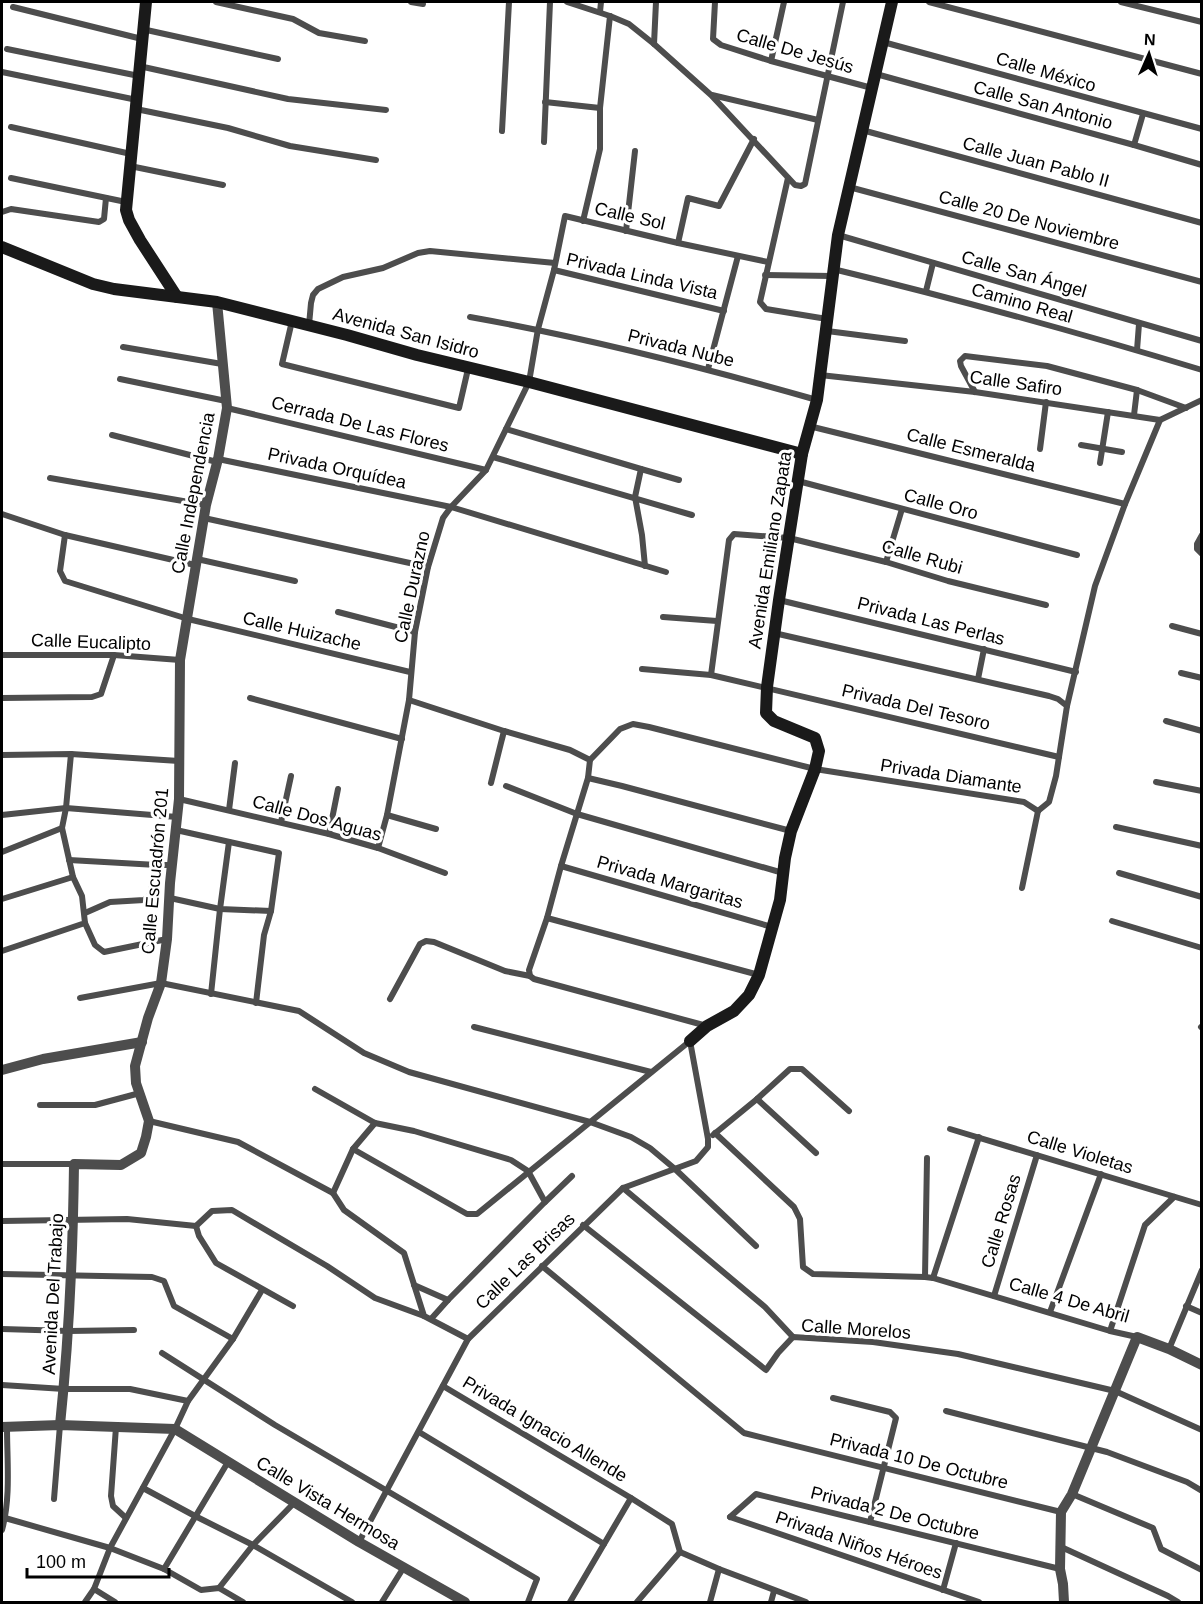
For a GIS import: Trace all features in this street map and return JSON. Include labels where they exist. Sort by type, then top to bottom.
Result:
[{"type":"main road","points":[[146,2],[126,210],[129,220],[155,265],[177,297]]},
{"type":"main road","name":"Avenida Emiliano Zapata","points":[[690,1041],[707,1026],[734,1011],[749,995],[759,975],[780,900],[791,831],[815,769],[819,751],[815,738],[774,721],[766,713],[767,687],[802,454],[817,400],[838,235],[892,2]]},
{"type":"main road","name":"Avenida San Isidro","points":[[2,247],[93,284],[114,289],[217,302],[802,454]]},
{"type":"street","points":[[216,2],[293,19],[319,33],[365,41]]},
{"type":"street","points":[[411,2],[423,4]]},
{"type":"street","points":[[502,131],[509,2]]},
{"type":"street","points":[[544,142],[550,2]]},
{"type":"street","points":[[567,2],[629,24],[711,95],[788,178],[795,185],[801,186],[805,184],[843,2]]},
{"type":"street","points":[[600,12],[601,2]]},
{"type":"street","points":[[654,44],[656,2]]},
{"type":"street","name":"Calle De Jesús","points":[[715,2],[713,39],[721,45],[872,88]]},
{"type":"street","points":[[771,61],[784,2]]},
{"type":"street","points":[[929,2],[1202,74]]},
{"type":"street","points":[[1121,2],[1202,22]]},
{"type":"street","points":[[13,7],[278,59]]},
{"type":"street","points":[[583,221],[600,149],[600,108],[610,16]]},
{"type":"street","name":"Calle México","points":[[883,42],[1202,129]]},
{"type":"street","points":[[7,50],[139,71],[288,99],[387,110]]},
{"type":"street","points":[[2,72],[137,104],[290,146],[376,160]]},
{"type":"street","name":"Calle San Antonio","points":[[876,74],[1202,165]]},
{"type":"street","points":[[711,95],[818,120]]},
{"type":"street","points":[[545,102],[600,108]]},
{"type":"street","points":[[1134,145],[1143,114]]},
{"type":"street","points":[[11,127],[223,185]]},
{"type":"street","name":"Calle Juan Pablo II","points":[[862,130],[1202,223]]},
{"type":"street","name":"Calle Sol","points":[[565,216],[678,243],[688,198],[719,206],[754,139]]},
{"type":"street","points":[[626,231],[635,151]]},
{"type":"street","points":[[11,178],[126,202]]},
{"type":"street","points":[[788,178],[760,302],[766,309],[827,325],[905,341]]},
{"type":"street","name":"Calle 20 De Noviembre","points":[[849,187],[1202,282]]},
{"type":"street","points":[[2,212],[12,209],[99,222],[104,219],[106,198]]},
{"type":"street","name":"Calle Durazno","points":[[378,848],[402,739],[415,632],[428,567],[443,518],[450,507],[486,470],[529,382],[538,329],[555,266],[565,216]]},
{"type":"street","name":"Calle San Ángel","points":[[838,235],[1202,341]]},
{"type":"street","points":[[678,243],[768,262]]},
{"type":"street","name":"Privada Linda Vista","points":[[309,326],[310,303],[318,289],[343,277],[383,268],[418,253],[430,251],[555,266],[724,311]]},
{"type":"street","name":"Privada Linda Vista","points":[[708,369],[738,256]]},
{"type":"street","points":[[926,291],[933,263]]},
{"type":"street","name":"Camino Real","points":[[765,275],[832,272],[926,291],[1202,370]]},
{"type":"street","name":"Calle Independencia","points":[[188,619],[206,505],[217,460],[226,404],[217,302]]},
{"type":"street","name":"Privada Nube","points":[[470,317],[538,329],[708,369],[817,400]]},
{"type":"street","points":[[292,321],[282,364],[459,408],[468,369]]},
{"type":"street","points":[[1137,350],[1139,324]]},
{"type":"street","points":[[123,346],[222,364]]},
{"type":"street","points":[[975,392],[961,366],[960,361],[965,356],[1047,366],[1137,390],[1186,408]]},
{"type":"street","name":"Calle Safiro","points":[[820,375],[975,392],[1160,420]]},
{"type":"street","name":"Cerrada De Las Flores","points":[[120,379],[486,470]]},
{"type":"street","points":[[1134,415],[1137,390]]},
{"type":"street","points":[[1038,811],[1049,802],[1056,776],[1066,706],[1095,586],[1125,504],[1160,420],[1202,400]]},
{"type":"street","points":[[1040,448],[1046,402]]},
{"type":"street","points":[[1100,463],[1108,412]]},
{"type":"street","name":"Calle Esmeralda","points":[[809,426],[1125,504]]},
{"type":"street","points":[[506,429],[680,480]]},
{"type":"street","name":"Privada Orquídea","points":[[112,435],[217,460],[450,507],[666,572]]},
{"type":"street","points":[[1081,445],[1122,452]]},
{"type":"street","points":[[493,457],[692,515]]},
{"type":"street","points":[[641,469],[635,497],[645,566]]},
{"type":"street","points":[[50,478],[206,505]]},
{"type":"street","name":"Calle Oro","points":[[798,481],[1077,555]]},
{"type":"street","points":[[886,562],[902,509]]},
{"type":"street","points":[[2,514],[65,535],[295,581]]},
{"type":"street","points":[[204,518],[428,567]]},
{"type":"street","name":"Calle Rubi","points":[[717,621],[729,540],[734,534],[789,538],[1046,605]]},
{"type":"street","name":"Calle Huizache","points":[[65,535],[60,571],[65,581],[188,619],[410,672]]},
{"type":"street","points":[[1202,535],[1197,549],[1202,554]]},
{"type":"street","name":"Privada Las Perlas","points":[[779,600],[1076,672]]},
{"type":"street","points":[[338,612],[415,632]]},
{"type":"street","points":[[663,617],[717,621],[711,675]]},
{"type":"street","name":"Calle Escuadrón 201","points":[[149,1121],[136,1083],[135,1066],[161,983],[167,939],[179,799],[180,660],[188,619]]},
{"type":"street","points":[[1172,626],[1202,634]]},
{"type":"street","points":[[774,633],[1049,696],[1058,699],[1066,706]]},
{"type":"street","points":[[978,679],[984,649]]},
{"type":"street","name":"Calle Eucalipto","points":[[2,655],[114,655],[180,660]]},
{"type":"street","points":[[2,698],[92,697],[101,694],[114,655]]},
{"type":"street","name":"Privada Del Tesoro","points":[[642,669],[711,675],[1059,757]]},
{"type":"street","points":[[1181,672],[1202,678]]},
{"type":"street","points":[[250,698],[402,739]]},
{"type":"street","points":[[408,700],[504,732],[570,750],[590,760],[588,778],[529,970],[530,976]]},
{"type":"street","points":[[1166,721],[1202,731]]},
{"type":"street","name":"Privada Diamante","points":[[590,760],[620,729],[633,724],[815,769],[1024,802],[1038,811],[1022,888]]},
{"type":"street","points":[[491,783],[504,732]]},
{"type":"street","points":[[2,755],[71,754],[179,761]]},
{"type":"street","points":[[71,754],[62,828],[72,877],[82,896],[85,923],[95,945],[104,952],[167,939]]},
{"type":"street","points":[[229,810],[235,763]]},
{"type":"street","points":[[281,822],[291,776]]},
{"type":"street","points":[[588,778],[791,831]]},
{"type":"street","points":[[1156,782],[1202,791]]},
{"type":"street","points":[[506,786],[577,814],[784,873]]},
{"type":"street","points":[[329,834],[338,789]]},
{"type":"street","name":"Calle Dos Aguas","points":[[179,799],[329,834],[378,848],[445,873]]},
{"type":"street","points":[[2,815],[66,808],[177,818]]},
{"type":"street","points":[[387,814],[436,829]]},
{"type":"street","points":[[1116,827],[1202,846]]},
{"type":"street","points":[[2,852],[62,828]]},
{"type":"street","points":[[176,830],[279,854],[271,911],[264,935],[256,1003]]},
{"type":"street","points":[[211,994],[229,842]]},
{"type":"street","points":[[69,860],[172,865]]},
{"type":"street","points":[[85,913],[110,902],[144,900],[150,895],[157,865]]},
{"type":"street","name":"Privada Margaritas","points":[[561,866],[772,927]]},
{"type":"street","points":[[1119,873],[1202,897]]},
{"type":"street","points":[[2,899],[72,877]]},
{"type":"street","points":[[170,898],[220,909],[271,911]]},
{"type":"street","points":[[546,918],[759,975]]},
{"type":"street","points":[[1112,921],[1202,948]]},
{"type":"street","points":[[2,951],[85,923]]},
{"type":"street","points":[[390,999],[420,944],[426,941],[434,942],[505,971],[707,1026]]},
{"type":"street","points":[[80,998],[161,983],[299,1011],[364,1053],[409,1072],[590,1122],[631,1137],[650,1148],[675,1169],[756,1246]]},
{"type":"street","points":[[474,1027],[651,1072]]},
{"type":"street","points":[[353,1149],[467,1214],[477,1214],[690,1041],[708,1138],[790,1069],[802,1068],[849,1111]]},
{"type":"street","points":[[2,1070],[43,1059],[141,1042]]},
{"type":"street","points":[[315,1089],[375,1123],[414,1131],[511,1160],[528,1172],[545,1202]]},
{"type":"street","points":[[40,1105],[95,1105],[140,1093]]},
{"type":"street","points":[[757,1099],[816,1153]]},
{"type":"street","points":[[2,1164],[121,1165],[141,1153],[149,1121],[238,1142],[333,1193],[344,1210],[404,1253],[424,1316]]},
{"type":"street","points":[[333,1193],[353,1149],[375,1123]]},
{"type":"street","name":"Calle Violetas","points":[[950,1129],[1202,1205]]},
{"type":"street","name":"Calle 4 De Abril","points":[[715,1133],[794,1207],[800,1218],[803,1267],[813,1274],[933,1278],[1137,1337],[1202,1365]]},
{"type":"street","points":[[933,1278],[979,1137]]},
{"type":"street","name":"Calle Las Brisas","points":[[359,1542],[468,1339],[623,1188],[696,1161],[708,1147],[708,1138]]},
{"type":"street","name":"Calle Rosas","points":[[994,1296],[1037,1155]]},
{"type":"street","points":[[925,1277],[927,1158]]},
{"type":"street","name":"Avenida Del Trabajo","points":[[60,1425],[69,1331],[74,1164]]},
{"type":"street","points":[[1050,1312],[1101,1174]]},
{"type":"street","points":[[431,1319],[572,1176]]},
{"type":"street","points":[[623,1188],[765,1308],[793,1337]]},
{"type":"street","points":[[1110,1331],[1145,1225],[1174,1197]]},
{"type":"street","points":[[2,1221],[127,1220],[196,1226],[212,1211],[232,1210],[327,1266],[375,1298],[431,1319],[468,1339]]},
{"type":"street","name":"Calle Morelos","points":[[583,1225],[766,1370],[793,1337],[873,1342],[958,1354],[1115,1391],[1202,1430]]},
{"type":"street","points":[[196,1226],[198,1236],[216,1263],[293,1306]]},
{"type":"street","name":"Privada 10 De Octubre","points":[[542,1266],[744,1432],[1061,1512]]},
{"type":"street","points":[[1168,1349],[1202,1270]]},
{"type":"street","points":[[2,1274],[152,1277],[164,1281],[174,1306],[233,1339]]},
{"type":"street","points":[[414,1284],[448,1300]]},
{"type":"street","points":[[85,1602],[94,1589],[110,1548],[188,1401],[233,1339],[262,1290]]},
{"type":"street","points":[[1186,1306],[1202,1313]]},
{"type":"street","points":[[2,1329],[134,1330]]},
{"type":"street","points":[[1064,1602],[1059,1546],[1061,1512],[1071,1494],[1137,1337]]},
{"type":"street","points":[[162,1353],[275,1425],[537,1579],[528,1602]]},
{"type":"street","points":[[2,1385],[64,1389],[130,1389],[188,1401]]},
{"type":"street","name":"Privada Ignacio Allende","points":[[443,1386],[631,1497],[672,1524],[680,1552]]},
{"type":"street","points":[[833,1398],[890,1412],[896,1418],[870,1522]]},
{"type":"street","points":[[946,1411],[1107,1452],[1187,1482],[1202,1491]]},
{"type":"street","points":[[2,1530],[5,1518],[4,1427],[60,1425],[175,1429]]},
{"type":"street","points":[[54,1499],[60,1425]]},
{"type":"street","points":[[116,1427],[111,1496],[113,1506],[126,1518]]},
{"type":"street","name":"Calle Vista Hermosa","points":[[175,1429],[359,1542],[465,1602]]},
{"type":"street","points":[[419,1431],[604,1544]]},
{"type":"street","points":[[164,1569],[228,1462]]},
{"type":"street","points":[[143,1488],[253,1545],[352,1602]]},
{"type":"street","name":"Privada 2 De Octubre","points":[[730,1517],[756,1494],[1060,1569]]},
{"type":"street","points":[[1071,1494],[1153,1528],[1161,1549],[1202,1570]]},
{"type":"street","points":[[570,1602],[631,1497]]},
{"type":"street","points":[[219,1588],[253,1545],[295,1502]]},
{"type":"street","name":"Privada Niños Héroes","points":[[730,1517],[979,1602]]},
{"type":"street","points":[[5,1518],[110,1548],[164,1569],[201,1590],[219,1588],[243,1602]]},
{"type":"street","points":[[943,1590],[956,1543]]},
{"type":"street","points":[[1059,1546],[1166,1599],[1178,1602]]},
{"type":"street","points":[[638,1602],[680,1552],[806,1602]]},
{"type":"street","points":[[382,1602],[404,1567]]},
{"type":"street","points":[[710,1602],[718,1569]]},
{"type":"street","points":[[94,1589],[115,1602]]},
{"type":"street","points":[[771,1602],[774,1591]]}]
